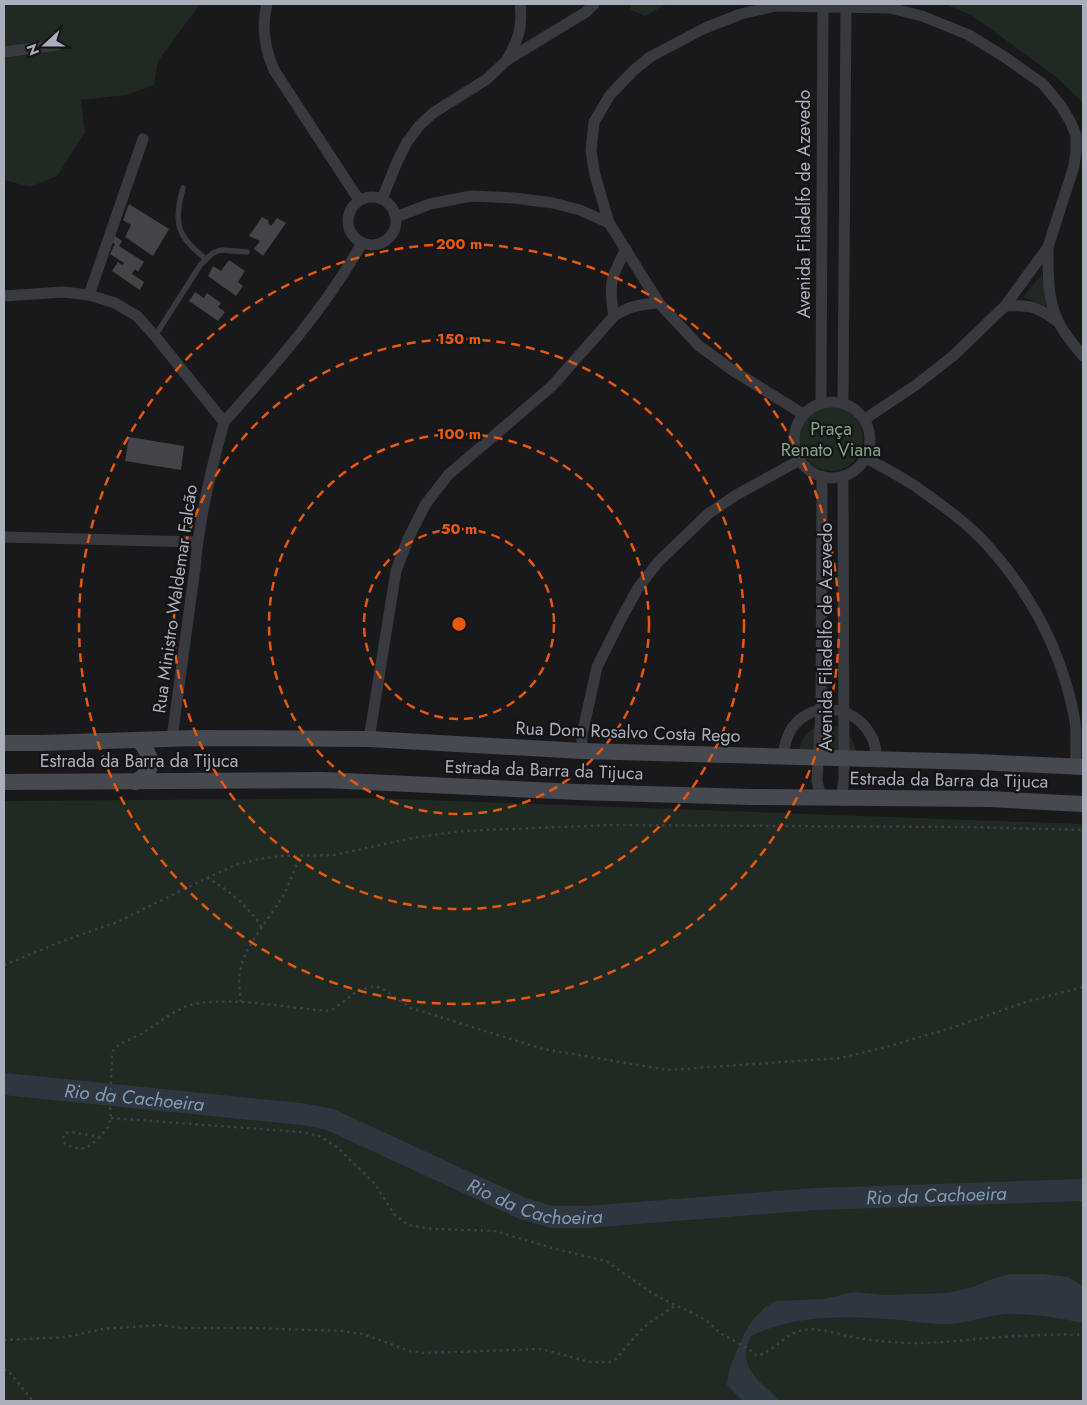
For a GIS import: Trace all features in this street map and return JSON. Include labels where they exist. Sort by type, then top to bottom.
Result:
[{"type":"main road","name":"Rua Dom Rosalvo Costa Rego","points":[[172,738],[369,739],[582,751],[1080,767]]},
{"type":"main road","name":"Estrada da Barra da Tijuca","points":[[4,743],[172,738]]},
{"type":"main road","points":[[135,782],[146,774],[151,763],[148,751],[139,740]]},
{"type":"main road","name":"Estrada da Barra da Tijuca","points":[[4,782],[324,780],[578,792],[752,797],[989,799],[1083,804]]},
{"type":"street","points":[[267,4],[264,14],[264,35],[268,55],[274,70],[359,200]]},
{"type":"street","points":[[507,60],[517,42],[522,26],[520,4]]},
{"type":"street","points":[[382,199],[407,142],[420,125],[433,113],[487,79],[507,60],[586,12],[594,4]]},
{"type":"street","points":[[803,414],[732,370],[705,350],[659,303],[609,223],[595,175],[591,151],[594,122],[610,96],[633,71],[650,57],[677,42],[705,28],[741,14],[775,6],[890,8],[922,16],[968,35],[1043,84],[1061,106],[1080,135],[1074,166],[1048,248],[1048,276],[1052,303],[1058,322]]},
{"type":"street","name":"Avenida Filadelfo de Azevedo","points":[[821,403],[823,6]]},
{"type":"street","points":[[843,403],[846,6]]},
{"type":"street","points":[[4,52],[57,45]]},
{"type":"street","points":[[89,295],[143,139]]},
{"type":"street","points":[[374,196],[382,199],[393,209],[396,217],[396,224],[390,238],[376,245],[362,243],[351,233],[348,219],[353,205],[366,197],[374,196]]},
{"type":"street","points":[[396,217],[430,204],[471,196],[514,198],[553,203],[580,210],[609,223]]},
{"type":"street","name":"Rua Ministro Waldemar Falcão","points":[[172,738],[197,542],[224,422],[320,309],[362,243]]},
{"type":"street","points":[[865,419],[916,385],[952,356],[1005,306],[1048,248]]},
{"type":"street","points":[[614,316],[610,296],[612,277],[626,249]]},
{"type":"street","points":[[4,296],[63,292],[89,295],[115,303],[137,316],[224,422]]},
{"type":"street","points":[[369,739],[396,571],[408,539],[425,506],[448,475],[552,386],[614,316],[624,309],[640,304],[659,303]]},
{"type":"street","points":[[1005,306],[1035,307],[1042,310],[1058,322],[1083,356]]},
{"type":"street","points":[[835,401],[843,403],[855,409],[865,419],[870,438],[866,458],[854,471],[843,476],[833,478],[822,476],[810,470],[800,460],[794,440],[796,426],[803,414],[814,405],[835,401]]},
{"type":"street","points":[[866,458],[914,486],[953,514],[988,545],[1017,584],[1049,635],[1065,677],[1075,723],[1080,767]]},
{"type":"street","points":[[582,751],[582,734],[597,667],[638,588],[658,562],[708,514],[736,495],[800,460]]},
{"type":"street","name":"Avenida Filadelfo de Azevedo","points":[[821,797],[817,781],[821,710],[822,476]]},
{"type":"street","name":"Avenida Filadelfo de Azevedo","points":[[839,797],[843,789],[844,759],[843,476]]},
{"type":"street","points":[[4,537],[197,542]]},
{"type":"street","points":[[783,757],[788,736],[793,726],[810,713],[821,710],[844,711],[854,716],[868,730],[875,747],[877,760]]},
{"type":"lane","points":[[183,188],[178,204],[177,222],[188,246],[206,259]]},
{"type":"lane","points":[[155,336],[206,259],[213,253],[221,250],[247,252]]},
{"type":"path","points":[[4,965],[117,922],[235,866],[259,859],[300,855],[334,855],[413,838],[461,832],[609,825],[967,827],[1083,830]]},
{"type":"path","points":[[241,1002],[240,970],[246,955],[281,899],[300,855]]},
{"type":"path","points":[[207,878],[220,884],[256,918],[262,928]]},
{"type":"path","points":[[100,1137],[70,1132],[65,1133],[63,1138],[65,1144],[82,1149],[89,1147],[100,1137],[108,1127],[111,1118],[111,1072],[114,1048],[132,1040],[186,1006],[207,1002],[241,1002],[326,1011],[334,1009],[358,990],[375,986],[383,988],[411,1008],[533,1046],[668,1070],[840,1058],[886,1047],[954,1027],[1026,1002],[1083,987]]},
{"type":"path","points":[[111,1118],[301,1132],[319,1136],[337,1147],[369,1178],[375,1184],[394,1214],[408,1225],[433,1229],[495,1231],[556,1250],[606,1261],[656,1295],[706,1320],[720,1333],[739,1342],[758,1356],[790,1335],[810,1329],[904,1343],[949,1343],[1003,1337],[1083,1335]]},
{"type":"path","points":[[4,1340],[67,1336],[102,1329],[159,1326],[333,1330],[362,1334],[410,1351],[424,1353],[541,1349],[590,1362],[602,1363],[616,1359],[649,1323],[677,1305]]},
{"type":"path","points":[[4,1369],[10,1373],[33,1401]]},
{"type":"green space","points":[[4,4],[200,4],[158,61],[154,85],[126,95],[81,100],[85,133],[57,176],[30,187],[4,180]]},
{"type":"green space","points":[[631,4],[666,4],[645,16],[631,10]]},
{"type":"green space","points":[[945,4],[1083,4],[1083,103],[1056,77],[973,16]]},
{"type":"green space","points":[[1042,274],[1048,307],[1023,297]]},
{"type":"green space","name":"Praça Renato Viana","points":[[831,407],[849,412],[854,416],[858,421],[863,439],[858,457],[854,462],[849,466],[831,471],[813,466],[808,462],[804,457],[799,439],[804,421],[808,416],[813,412]]},
{"type":"green space","points":[[824,724],[836,726],[845,731],[852,739],[856,751],[799,749],[808,733]]},
{"type":"green space","points":[[370,798],[1083,824],[1083,1401],[4,1401],[4,801]]},
{"type":"shaded area","points":[[1010,1274],[1043,1274],[1068,1277],[1083,1286],[1083,1323],[1046,1316],[1017,1314],[945,1324],[843,1317],[788,1323],[751,1336],[746,1351],[747,1363],[750,1369],[779,1401],[743,1401],[727,1385],[729,1370],[744,1334],[752,1321],[765,1307],[776,1301],[825,1299],[853,1292],[884,1295],[947,1293],[973,1287]]},
{"type":"building","points":[[129,204],[169,229],[153,256],[125,237],[131,225],[123,220]]},
{"type":"building","points":[[262,217],[269,221],[268,223],[271,226],[277,218],[286,223],[263,256],[254,249],[260,241],[249,236]]},
{"type":"building","points":[[114,235],[122,241],[119,246],[144,262],[138,272],[135,269],[132,274],[144,282],[140,290],[112,271],[118,262],[122,265],[124,263],[110,254],[115,244],[112,242]]},
{"type":"building","points":[[229,260],[245,271],[238,282],[243,286],[236,296],[208,276],[213,266],[221,271]]},
{"type":"building","points":[[195,292],[204,298],[207,293],[221,303],[218,307],[225,312],[218,321],[189,301]]},
{"type":"building","points":[[129,437],[184,446],[181,470],[125,461]]},
{"type":"waterway","name":"Rio da Cachoeira","points":[[4,1084],[301,1114],[329,1119],[524,1209],[552,1217],[587,1217],[816,1199],[1083,1190]]}]
